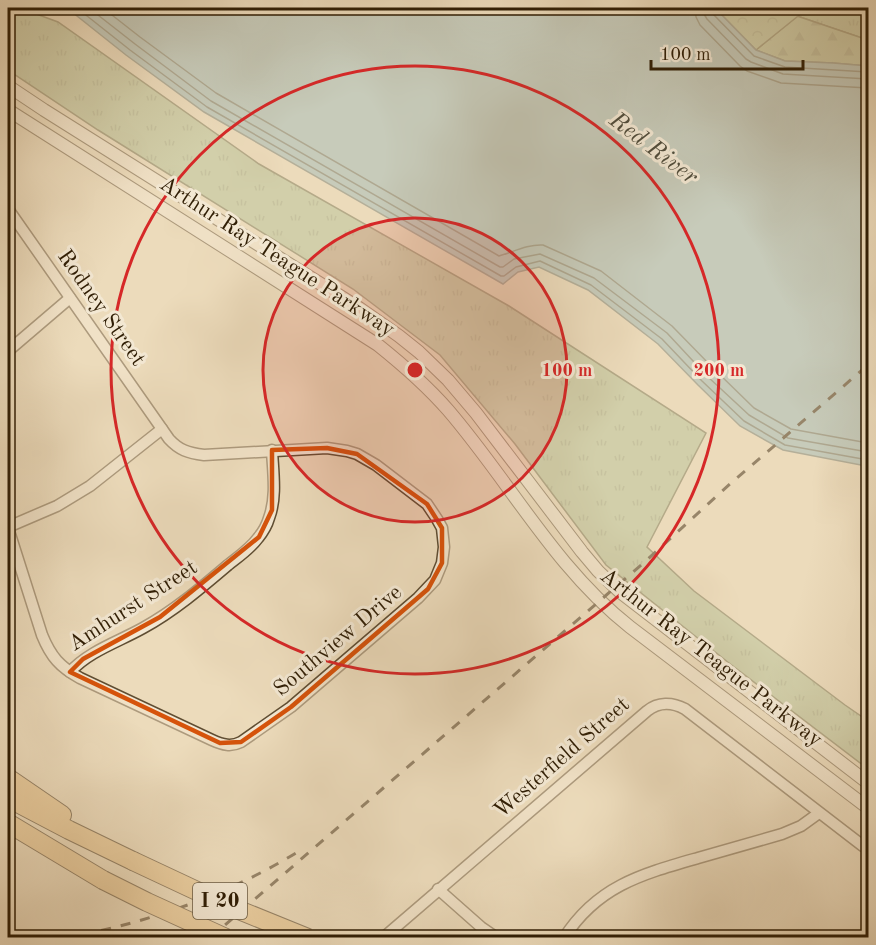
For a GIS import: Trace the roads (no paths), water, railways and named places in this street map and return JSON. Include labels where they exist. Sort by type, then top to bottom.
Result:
[{"type":"highway","points":[[8,778],[126,857]]},
{"type":"highway","name":"I 20","points":[[8,798],[69,830],[230,906],[308,938]]},
{"type":"highway","name":"I 20","points":[[8,823],[103,880],[226,938]]},
{"type":"highway","points":[[8,836],[103,880]]},
{"type":"street","name":"Arthur Ray Teague Parkway","points":[[8,86],[349,301],[399,336],[434,366],[470,406],[582,552],[611,584],[868,783]]},
{"type":"street","name":"Arthur Ray Teague Parkway","points":[[8,110],[378,345],[418,379],[449,411],[568,566],[594,596],[630,627],[868,808]]},
{"type":"street","name":"Rodney Street","points":[[8,209],[162,429]]},
{"type":"street","points":[[8,351],[70,298]]},
{"type":"street","points":[[8,527],[57,506],[90,486],[162,429]]},
{"type":"street","name":"Southview Drive","points":[[8,527],[48,649],[54,658],[69,672],[227,745],[234,745],[252,735],[291,707],[428,589],[435,580],[442,563],[444,546],[442,528],[438,519],[427,504],[376,465],[357,454],[327,448],[191,454],[176,447],[162,429]]},
{"type":"street","name":"Amhurst Street","points":[[69,672],[88,656],[145,627],[177,605],[201,588],[255,542],[264,529],[272,510],[274,483],[272,450]]},
{"type":"street","name":"Westerfield Street","points":[[383,938],[647,711],[663,704],[675,704],[685,709],[863,846]]},
{"type":"street","points":[[564,938],[577,918],[590,906],[604,894],[625,882],[653,871],[782,834],[801,826],[819,813]]},
{"type":"street","points":[[438,889],[497,938]]},
{"type":"water","name":"Red River","points":[[67,8],[715,8],[756,50],[785,61],[868,66],[868,465],[783,450],[740,426],[658,344],[588,290],[539,267],[518,272],[503,284],[204,112]]},
{"type":"railway","points":[[210,938],[648,559],[730,484],[868,365]]},
{"type":"railway","points":[[62,938],[157,916],[187,905],[247,880],[304,848]]}]
